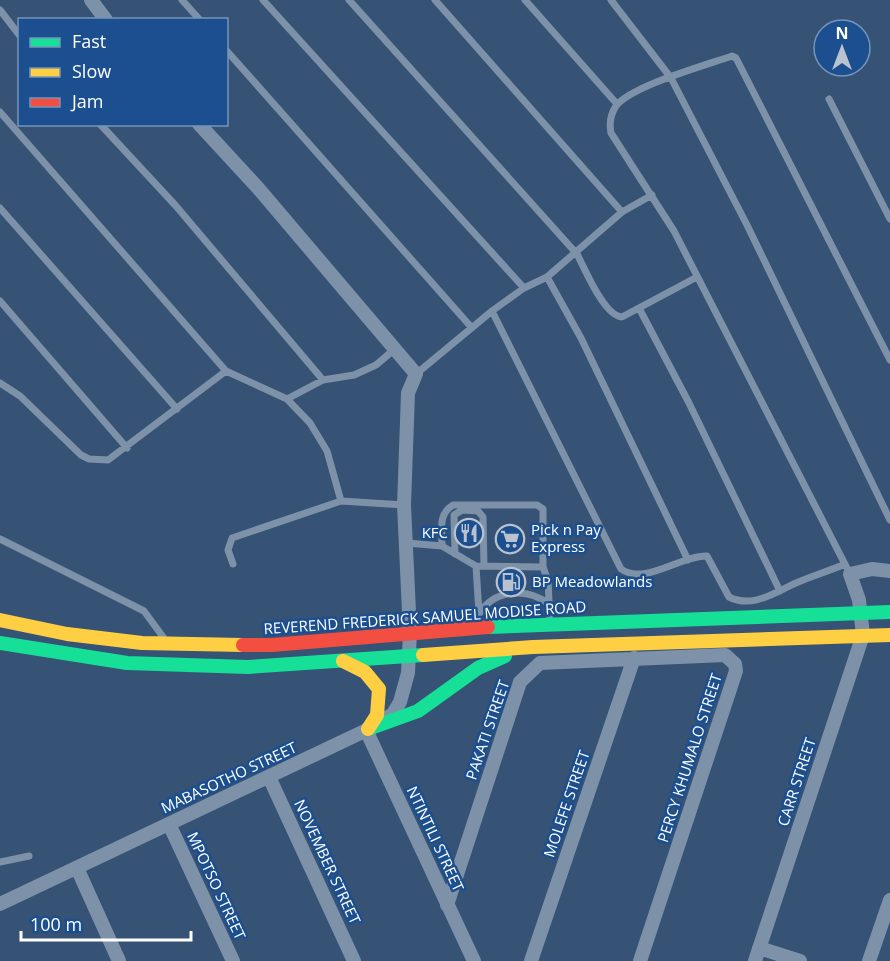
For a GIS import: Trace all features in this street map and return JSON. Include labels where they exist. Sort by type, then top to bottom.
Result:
[{"type":"main road","name":"REVEREND FREDERICK SAMUEL MODISE ROAD","points":[[0,620],[87,637],[168,644],[272,645],[410,633],[479,621],[550,625],[890,612]]},
{"type":"main road","points":[[0,643],[79,657],[178,667],[274,667],[533,647],[890,635]]},
{"type":"main road","points":[[368,729],[391,723],[426,705],[483,663],[533,647]]},
{"type":"main road","points":[[343,662],[365,672],[379,689],[377,715],[368,729]]},
{"type":"street","points":[[91,0],[104,18]]},
{"type":"street","points":[[201,126],[258,188],[416,374]]},
{"type":"street","name":"MABASOTHO STREET","points":[[0,904],[269,777],[368,729],[393,714],[400,702],[410,656],[408,543],[404,505],[408,393],[416,374]]},
{"type":"street","points":[[847,569],[890,571]]},
{"type":"street","name":"CARR STREET","points":[[757,955],[863,635],[861,612],[847,569]]},
{"type":"street","name":"PERCY KHUMALO STREET","points":[[634,658],[718,654],[730,658],[736,671],[640,961]]},
{"type":"street","name":"PAKATI STREET","points":[[447,905],[524,676],[540,663],[634,658]]},
{"type":"street","name":"MOLEFE STREET","points":[[531,961],[634,658]]},
{"type":"street","name":"NTINTILI STREET","points":[[368,729],[474,961]]},
{"type":"street","name":"NOVEMBER STREET","points":[[269,777],[354,961]]},
{"type":"street","name":"MPOTSO STREET","points":[[169,824],[233,961]]},
{"type":"street","points":[[77,868],[119,961]]},
{"type":"street","points":[[869,961],[890,900]]},
{"type":"street","points":[[757,955],[800,961]]},
{"type":"lane","points":[[182,0],[198,18]]},
{"type":"lane","points":[[263,0],[524,288]]},
{"type":"lane","points":[[349,0],[577,254],[599,296],[614,315],[622,317],[698,277]]},
{"type":"lane","points":[[435,0],[622,212]]},
{"type":"lane","points":[[525,0],[617,104]]},
{"type":"lane","points":[[611,0],[671,78],[747,225],[890,520]]},
{"type":"lane","points":[[0,10],[18,33]]},
{"type":"lane","points":[[228,52],[472,328]]},
{"type":"lane","points":[[492,311],[621,569],[626,573],[639,574],[704,555],[710,558],[727,594],[733,599],[760,599],[847,569],[674,231],[611,133],[610,116],[617,104],[671,78],[732,56],[736,58],[890,360]]},
{"type":"lane","points":[[829,99],[890,219]]},
{"type":"lane","points":[[0,112],[226,371],[286,399],[319,434],[327,452],[341,501]]},
{"type":"lane","points":[[102,126],[176,207],[323,380]]},
{"type":"lane","points":[[416,374],[492,311],[524,288],[547,277],[577,254],[622,212],[652,195]]},
{"type":"lane","points":[[0,208],[177,409]]},
{"type":"lane","points":[[547,277],[581,338],[688,560]]},
{"type":"lane","points":[[0,301],[127,448]]},
{"type":"lane","points":[[639,308],[689,403],[780,591]]},
{"type":"lane","points":[[286,399],[323,380],[354,375],[376,365],[396,348]]},
{"type":"lane","points":[[0,383],[20,396],[85,458],[108,460],[127,448],[226,371]]},
{"type":"lane","points":[[233,564],[228,550],[232,538],[341,501],[404,505]]},
{"type":"lane","points":[[442,546],[442,516],[445,509],[453,505],[537,505],[543,509],[545,518],[543,567],[548,580],[550,625]]},
{"type":"lane","points":[[455,554],[454,515],[462,510],[478,511],[483,517],[479,621]]},
{"type":"lane","points":[[0,539],[144,611],[168,644]]},
{"type":"lane","points":[[408,543],[442,546],[480,567],[543,567]]},
{"type":"lane","points":[[479,621],[484,605],[501,595],[537,595],[549,604]]},
{"type":"lane","points":[[0,862],[29,856]]},
{"type":"traffic: fast","points":[[488,627],[890,612]]},
{"type":"traffic: fast","points":[[0,643],[127,663],[248,667],[423,655]]},
{"type":"traffic: fast","points":[[371,728],[418,711],[478,668],[505,656]]},
{"type":"traffic: slow","points":[[0,620],[67,634],[142,643],[243,645]]},
{"type":"traffic: slow","points":[[423,655],[533,647],[890,635]]},
{"type":"traffic: slow","points":[[343,661],[365,672],[379,689],[377,715],[368,729]]},
{"type":"traffic: jam","points":[[243,645],[272,645],[488,627]]},
{"type":"place","name":"KFC","points":[[469,533]]},
{"type":"place","name":"Pick n Pay Express","points":[[510,539]]},
{"type":"place","name":"BP Meadowlands","points":[[511,582]]}]
